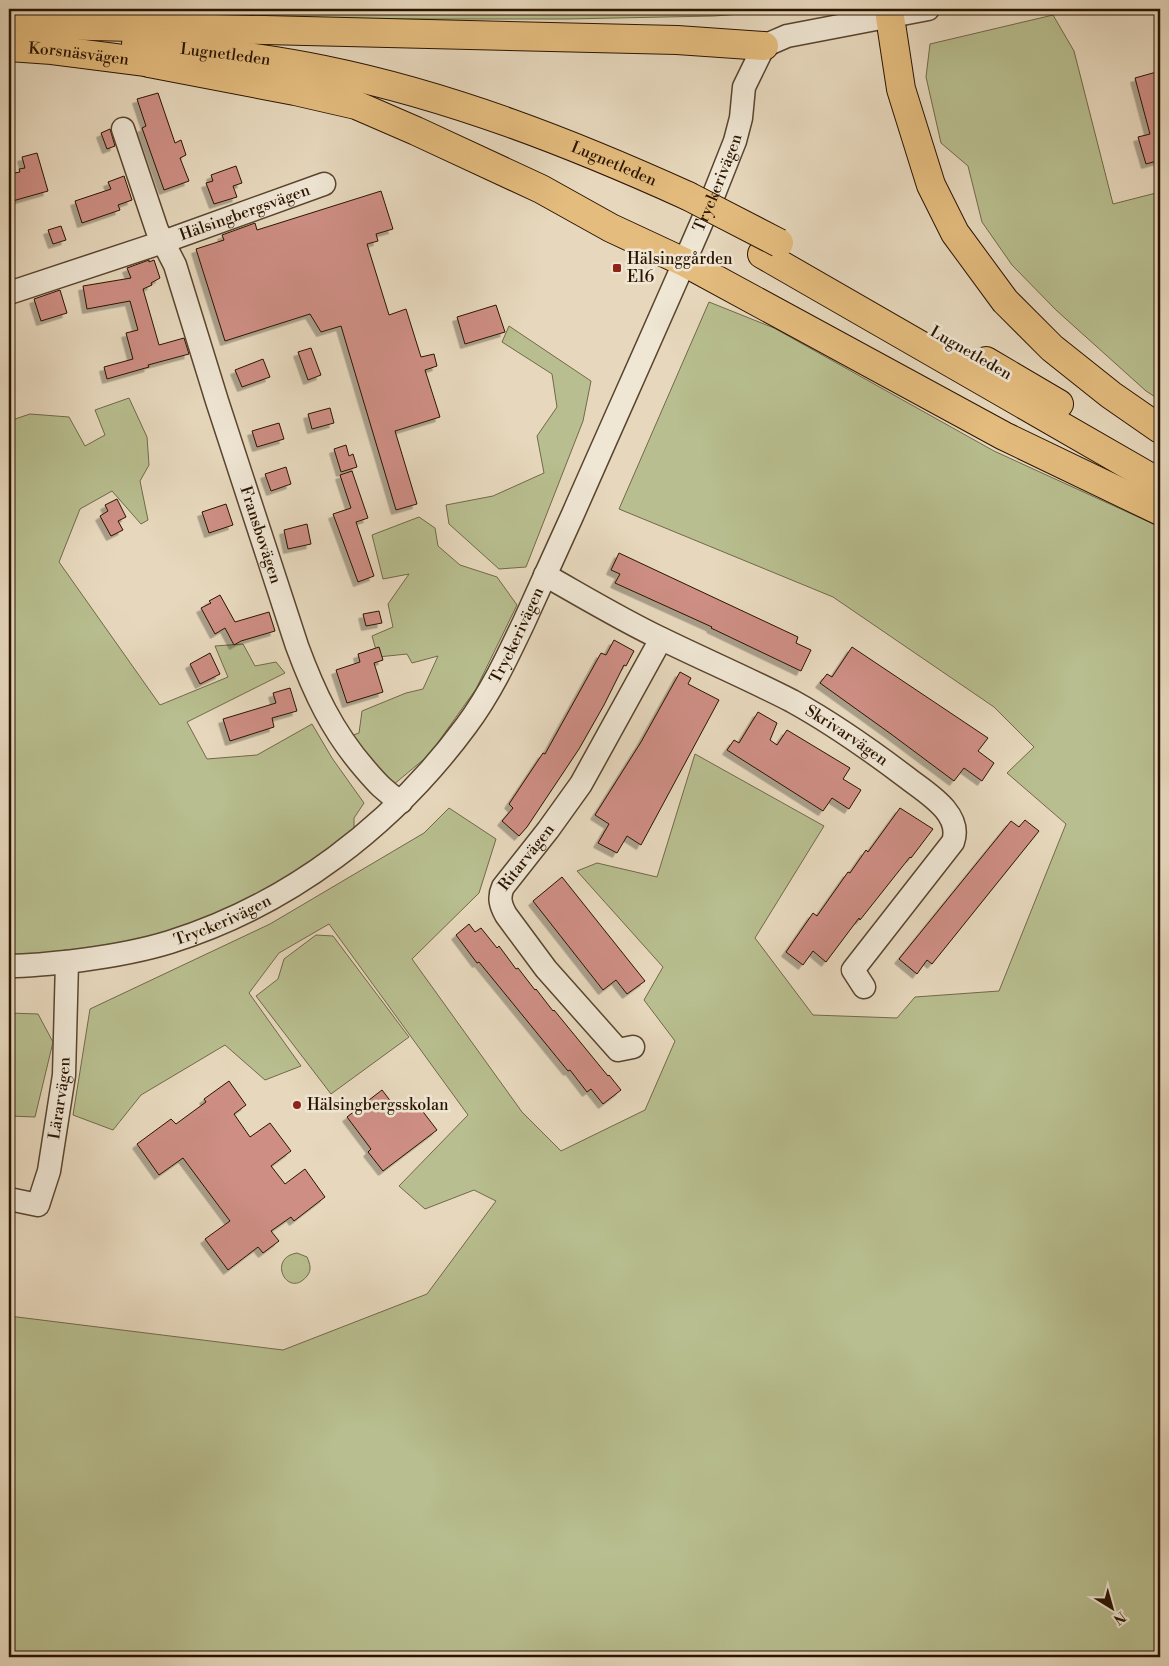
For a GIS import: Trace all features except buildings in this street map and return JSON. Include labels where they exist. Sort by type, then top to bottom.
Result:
[{"type":"highway","points":[[890,17],[901,89],[931,185],[955,233],[1005,301],[1052,348],[1111,395],[1160,429]]},
{"type":"highway","points":[[9,24],[658,40],[764,46]]},
{"type":"highway","name":"Lugnetleden","points":[[9,33],[220,53],[290,64],[359,78],[461,106],[527,128],[621,165],[680,202],[771,249],[1160,461]]},
{"type":"highway","name":"Korsnäsvägen","points":[[9,47],[52,50],[149,63]]},
{"type":"highway","points":[[149,63],[296,91],[356,105],[433,139],[541,189],[611,228],[684,262],[1004,436],[1160,511]]},
{"type":"highway","name":"Lugnetleden","points":[[149,63],[267,77],[350,93],[483,131],[615,182],[680,202]]},
{"type":"highway","name":"Lugnetleden","points":[[771,249],[1016,401],[1160,483]]},
{"type":"street","points":[[764,46],[786,36],[928,9]]},
{"type":"street","name":"Tryckerivägen","points":[[9,966],[67,962],[133,952],[206,930],[288,888],[330,861],[370,830],[401,802],[435,766],[468,724],[494,682],[545,575],[728,161],[741,118],[744,87],[764,46]]},
{"type":"street","name":"Hälsingbergsvägen","points":[[123,129],[157,230],[164,242]]},
{"type":"street","name":"Hälsingbergsvägen","points":[[9,293],[164,242],[324,184]]},
{"type":"street","name":"Fransbovägen","points":[[164,242],[175,265],[217,402],[297,646],[312,685],[329,719],[346,745],[385,792],[401,802]]},
{"type":"street","name":"Skrivarvägen","points":[[545,575],[661,639],[762,686],[821,718],[883,759],[933,798],[954,822],[956,834],[950,847],[853,970],[864,987]]},
{"type":"street","name":"Ritarvägen","points":[[633,1047],[618,1050],[553,976],[506,916],[501,906],[500,894],[503,887],[581,784],[661,639]]},
{"type":"street","name":"Lärarvägen","points":[[9,1199],[38,1204],[49,1170],[64,1075],[67,962]]},
{"type":"green space","points":[[9,9],[769,9],[768,12],[714,16],[566,19],[262,19],[9,12]]},
{"type":"green space","points":[[1053,15],[1074,51],[1113,204],[1160,192],[1160,400],[1146,391],[1056,310],[1012,265],[982,222],[968,166],[941,143],[926,77],[930,44]]},
{"type":"green space","points":[[709,302],[774,328],[994,451],[1160,527],[1160,1657],[9,1657],[9,1316],[283,1350],[427,1294],[496,1201],[474,1190],[425,1209],[399,1186],[468,1115],[329,924],[279,953],[249,993],[301,1066],[265,1080],[225,1045],[141,1095],[113,1130],[73,1115],[90,1009],[270,924],[424,833],[449,808],[496,839],[479,893],[412,959],[522,1112],[561,1151],[645,1110],[675,1041],[644,1000],[663,967],[577,871],[597,863],[657,877],[695,754],[824,826],[755,938],[813,1015],[897,1018],[915,997],[999,991],[1066,824],[1007,773],[1034,747],[994,707],[833,597],[619,509]]},
{"type":"green space","points":[[509,326],[591,381],[583,421],[526,567],[499,569],[449,524],[446,505],[493,496],[544,473],[537,436],[557,407],[552,374],[502,342]]},
{"type":"green space","points":[[129,398],[147,437],[149,465],[140,481],[148,520],[141,524],[112,491],[80,509],[59,562],[160,705],[228,677],[215,646],[243,644],[255,666],[276,662],[285,673],[187,722],[207,759],[257,755],[312,724],[332,758],[364,803],[354,818],[354,830],[320,865],[186,931],[73,956],[9,958],[9,421],[30,414],[69,417],[85,446],[105,435],[95,410]]},
{"type":"green space","points":[[419,517],[435,528],[438,546],[460,565],[497,577],[517,605],[476,689],[429,755],[393,785],[345,738],[359,733],[362,711],[406,693],[423,689],[438,656],[412,663],[407,654],[378,657],[372,636],[393,627],[388,604],[409,574],[383,579],[372,535]]},
{"type":"green space","points":[[316,935],[333,936],[409,1037],[331,1094],[256,996],[278,979],[284,959]]},
{"type":"green space","points":[[9,1013],[38,1014],[53,1042],[35,1117],[9,1116]]},
{"type":"green space","points":[[297,1253],[307,1257],[310,1269],[309,1274],[300,1282],[293,1283],[287,1281],[282,1269],[283,1262],[288,1256]]},
{"type":"place","name":"Hälsinggården E16","points":[[617,268]]},
{"type":"place","name":"Hälsingbergsskolan","points":[[297,1105]]}]
